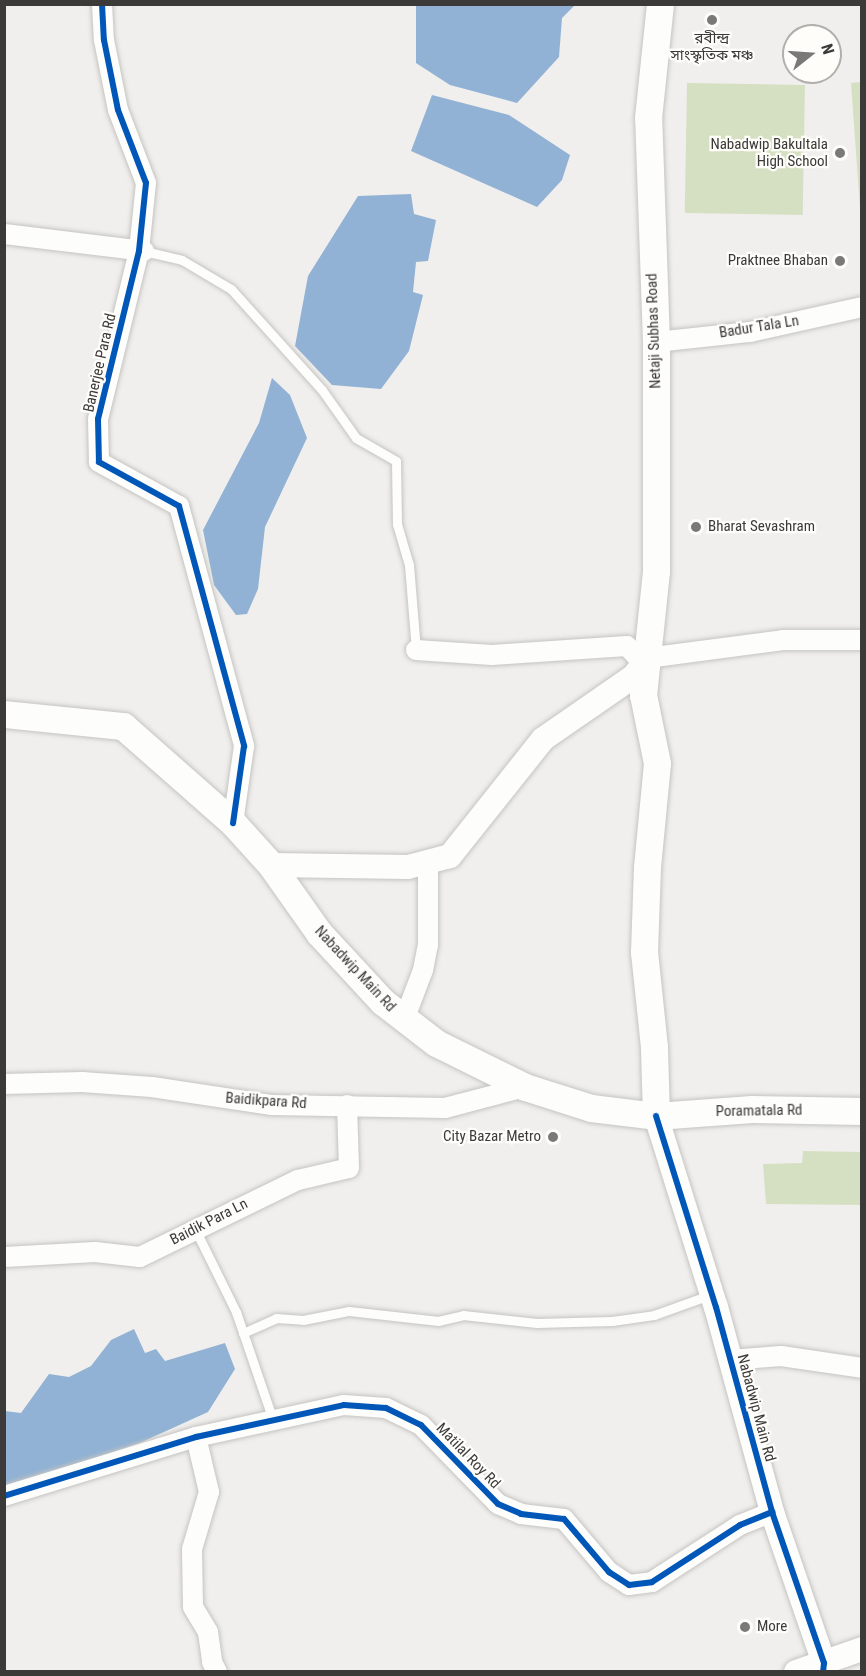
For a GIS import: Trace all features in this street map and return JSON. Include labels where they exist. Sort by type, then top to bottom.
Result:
[{"type":"main road","name":"Netaji Subhas Road","points":[[656,1116],[654,1047],[644,952],[647,867],[657,763],[643,694],[643,658],[656,572],[656,342],[648,118],[660,4]]},
{"type":"main road","name":"Nabadwip Main Rd","points":[[4,714],[123,726],[233,823],[271,865],[319,933],[404,1020],[436,1043],[525,1087],[591,1108],[656,1116]]},
{"type":"main road","name":"Poramatala Rd","points":[[656,1116],[752,1109],[861,1111]]},
{"type":"street","name":"Banerjee Para Rd","points":[[102,4],[104,40],[118,110],[146,183],[142,251],[98,419],[99,462],[179,506],[244,746],[233,823]]},
{"type":"street","points":[[4,234],[142,251]]},
{"type":"street","name":"Badur Tala Ln","points":[[656,342],[750,332],[861,307]]},
{"type":"street","points":[[416,650],[492,655],[627,646],[643,658],[783,640],[861,640]]},
{"type":"street","points":[[271,865],[408,867],[450,856],[543,738],[634,676],[643,658]]},
{"type":"street","points":[[404,1020],[423,970],[428,945],[428,862]]},
{"type":"street","name":"Baidikpara Rd","points":[[4,1084],[82,1082],[152,1087],[271,1104],[445,1108],[525,1087]]},
{"type":"street","name":"Baidik Para Ln","points":[[4,1257],[95,1252],[140,1257],[297,1180],[349,1167],[347,1105]]},
{"type":"street","name":"Nabadwip Main Rd","points":[[656,1116],[713,1295],[771,1512],[824,1667]]},
{"type":"street","points":[[730,1360],[781,1356],[861,1368]]},
{"type":"street","name":"Matilal Roy Rd","points":[[4,1496],[196,1437],[344,1405],[386,1407],[421,1425],[498,1504],[521,1514],[564,1519],[609,1572],[629,1585],[652,1582],[740,1525],[771,1512]]},
{"type":"street","points":[[196,1437],[209,1492],[192,1549],[193,1607],[208,1632],[212,1662],[217,1671]]},
{"type":"street","points":[[796,1671],[824,1667],[861,1650]]},
{"type":"lane","points":[[142,251],[182,260],[231,289],[322,390],[356,438],[396,461],[397,524],[409,565],[416,650]]},
{"type":"lane","points":[[195,1229],[243,1333],[273,1420]]},
{"type":"lane","points":[[243,1333],[276,1318],[303,1320],[349,1311],[438,1321],[463,1315],[537,1323],[612,1321],[654,1315],[713,1295]]},
{"type":"green space","points":[[862,82],[861,222],[851,83]]},
{"type":"green space","points":[[687,83],[805,85],[803,215],[685,213]]},
{"type":"green space","points":[[803,1151],[861,1152],[861,1205],[766,1204],[763,1164],[802,1163]]},
{"type":"water","points":[[416,4],[575,5],[562,18],[559,57],[517,103],[450,85],[416,63]]},
{"type":"water","points":[[432,95],[509,115],[570,155],[562,180],[537,207],[411,151]]},
{"type":"water","points":[[411,194],[414,214],[436,220],[428,261],[416,262],[413,292],[423,295],[409,351],[381,389],[332,385],[295,346],[308,276],[358,196]]},
{"type":"water","points":[[272,378],[290,395],[307,438],[265,527],[258,589],[247,614],[236,615],[214,585],[203,530],[259,423]]},
{"type":"water","points":[[134,1329],[145,1353],[156,1349],[165,1361],[225,1343],[235,1369],[208,1412],[142,1442],[5,1489],[5,1411],[21,1413],[49,1374],[69,1377],[91,1366],[111,1340]]},
{"type":"cycle path","points":[[102,4],[104,40],[118,110],[146,183],[139,251],[98,419],[99,462],[179,506],[244,746],[233,823]]},
{"type":"cycle path","points":[[656,1116],[716,1307],[772,1512],[824,1663],[823,1672]]},
{"type":"cycle path","points":[[4,1496],[196,1437],[344,1405],[386,1408],[421,1425],[498,1504],[521,1514],[564,1519],[609,1572],[629,1585],[652,1582],[740,1525],[772,1512]]},
{"type":"place","name":"রবীন্দ্র সাংস্কৃতিক মঞ্চ","points":[[712,20]]},
{"type":"place","name":"Nabadwip Bakultala High School","points":[[840,153]]},
{"type":"place","name":"Praktnee Bhaban","points":[[840,261]]},
{"type":"place","name":"Bharat Sevashram","points":[[696,527]]},
{"type":"place","name":"City Bazar Metro","points":[[553,1137]]},
{"type":"place","name":"More","points":[[745,1627]]}]
